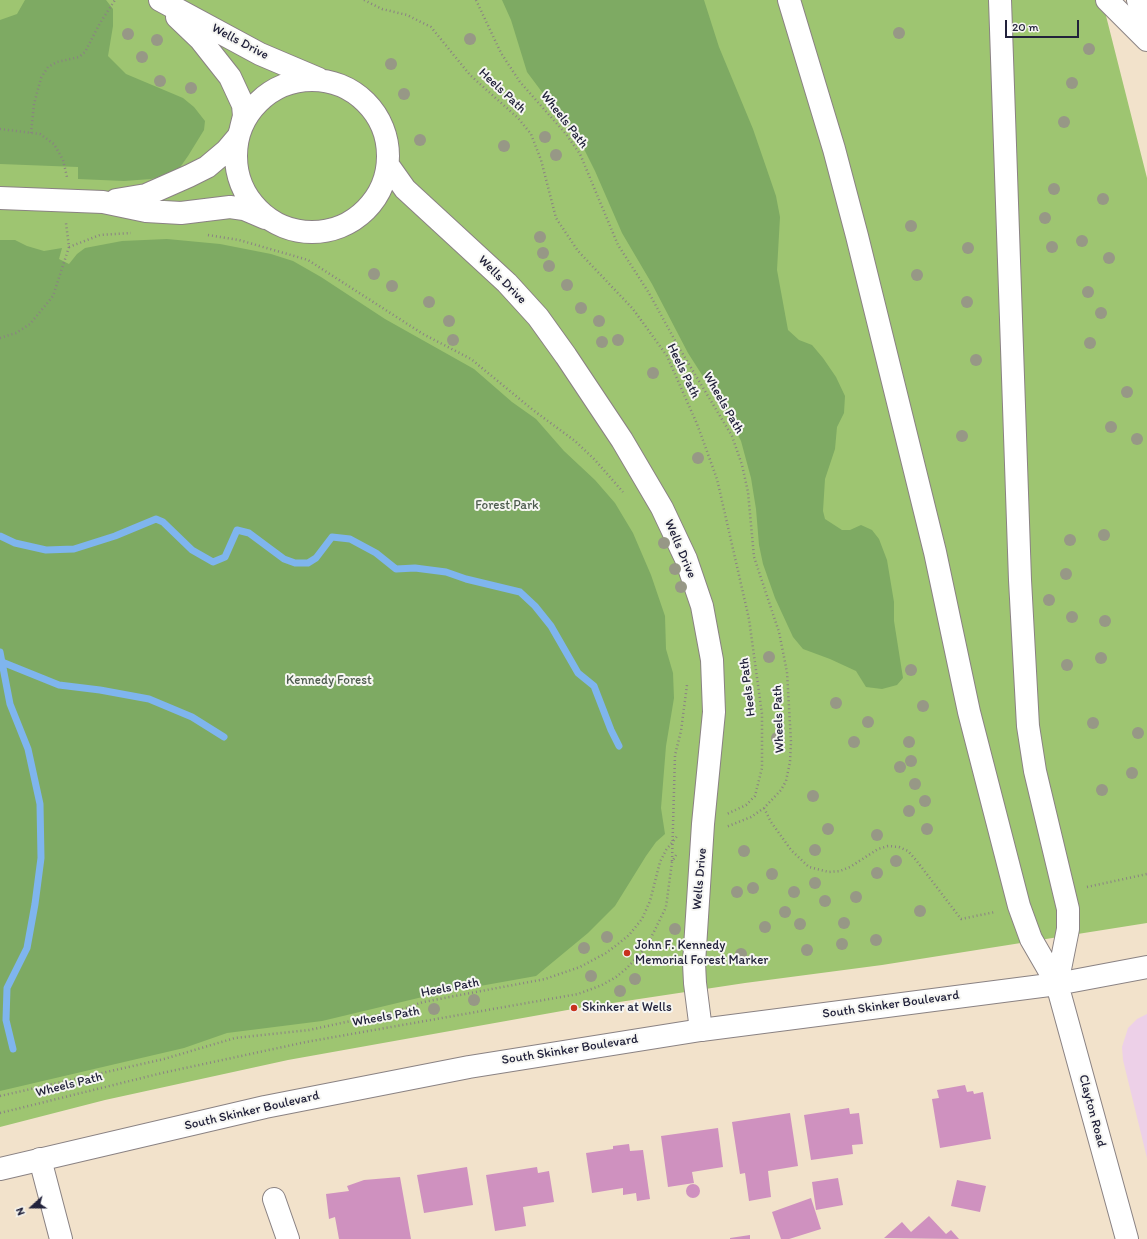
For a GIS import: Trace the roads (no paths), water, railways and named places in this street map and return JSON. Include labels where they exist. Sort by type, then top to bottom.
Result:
[{"type":"main road","name":"Wells Drive","points":[[159,0],[260,54],[322,80]]},
{"type":"main road","name":"Wells Drive","points":[[159,0],[200,39],[230,77],[243,105],[244,116],[239,133],[236,159],[239,177],[244,189],[257,209],[271,221]]},
{"type":"main road","points":[[789,0],[834,149],[857,236],[932,538],[969,712],[1019,906],[1031,939],[1057,984]]},
{"type":"main road","points":[[1000,0],[1020,580],[1028,726],[1036,778],[1068,909],[1068,929],[1057,984]]},
{"type":"main road","points":[[1107,0],[1147,40]]},
{"type":"main road","points":[[1138,0],[1147,34]]},
{"type":"main road","points":[[0,198],[103,202],[146,211],[181,213],[230,207],[244,209],[288,229],[308,233],[327,231],[345,225],[361,215],[374,200],[384,183],[388,165],[387,141],[379,119],[364,100],[345,87],[322,80],[302,80],[282,86],[265,96],[251,110],[239,133],[226,151],[207,167],[146,195],[103,202]]},
{"type":"main road","name":"Wells Drive","points":[[388,165],[405,189],[507,283],[538,317],[622,440],[662,508],[686,558],[702,606],[712,660],[714,712],[703,824],[695,934],[695,983],[701,1030]]},
{"type":"main road","name":"South Skinker Boulevard","points":[[0,1169],[358,1088],[469,1067],[701,1030],[1057,984],[1147,967]]},
{"type":"main road","name":"Clayton Road","points":[[1057,984],[1127,1239]]},
{"type":"main road","points":[[40,1159],[54,1238]]},
{"type":"main road","points":[[274,1199],[288,1239]]},
{"type":"waterway","points":[[0,536],[15,543],[46,550],[74,549],[115,536],[156,519],[163,522],[192,550],[213,562],[225,557],[237,530],[249,533],[284,559],[295,563],[308,563],[316,558],[332,537],[350,539],[376,553],[396,569],[415,568],[446,572],[466,579],[520,592],[535,606],[551,626],[578,673],[594,686],[611,730],[619,746]]},
{"type":"waterway","points":[[0,652],[10,704],[28,749],[40,804],[41,858],[35,904],[27,948],[7,988],[6,1020],[13,1049]]},
{"type":"waterway","points":[[2,662],[59,685],[100,690],[149,699],[192,717],[224,737]]},
{"type":"place","name":"John F. Kennedy Memorial Forest Marker","points":[[627,953]]},
{"type":"place","name":"Skinker at Wells","points":[[574,1008]]},
{"type":"park label","name":"Forest Park","points":[[507,506]]},
{"type":"park label","name":"Kennedy Forest","points":[[329,681]]}]
